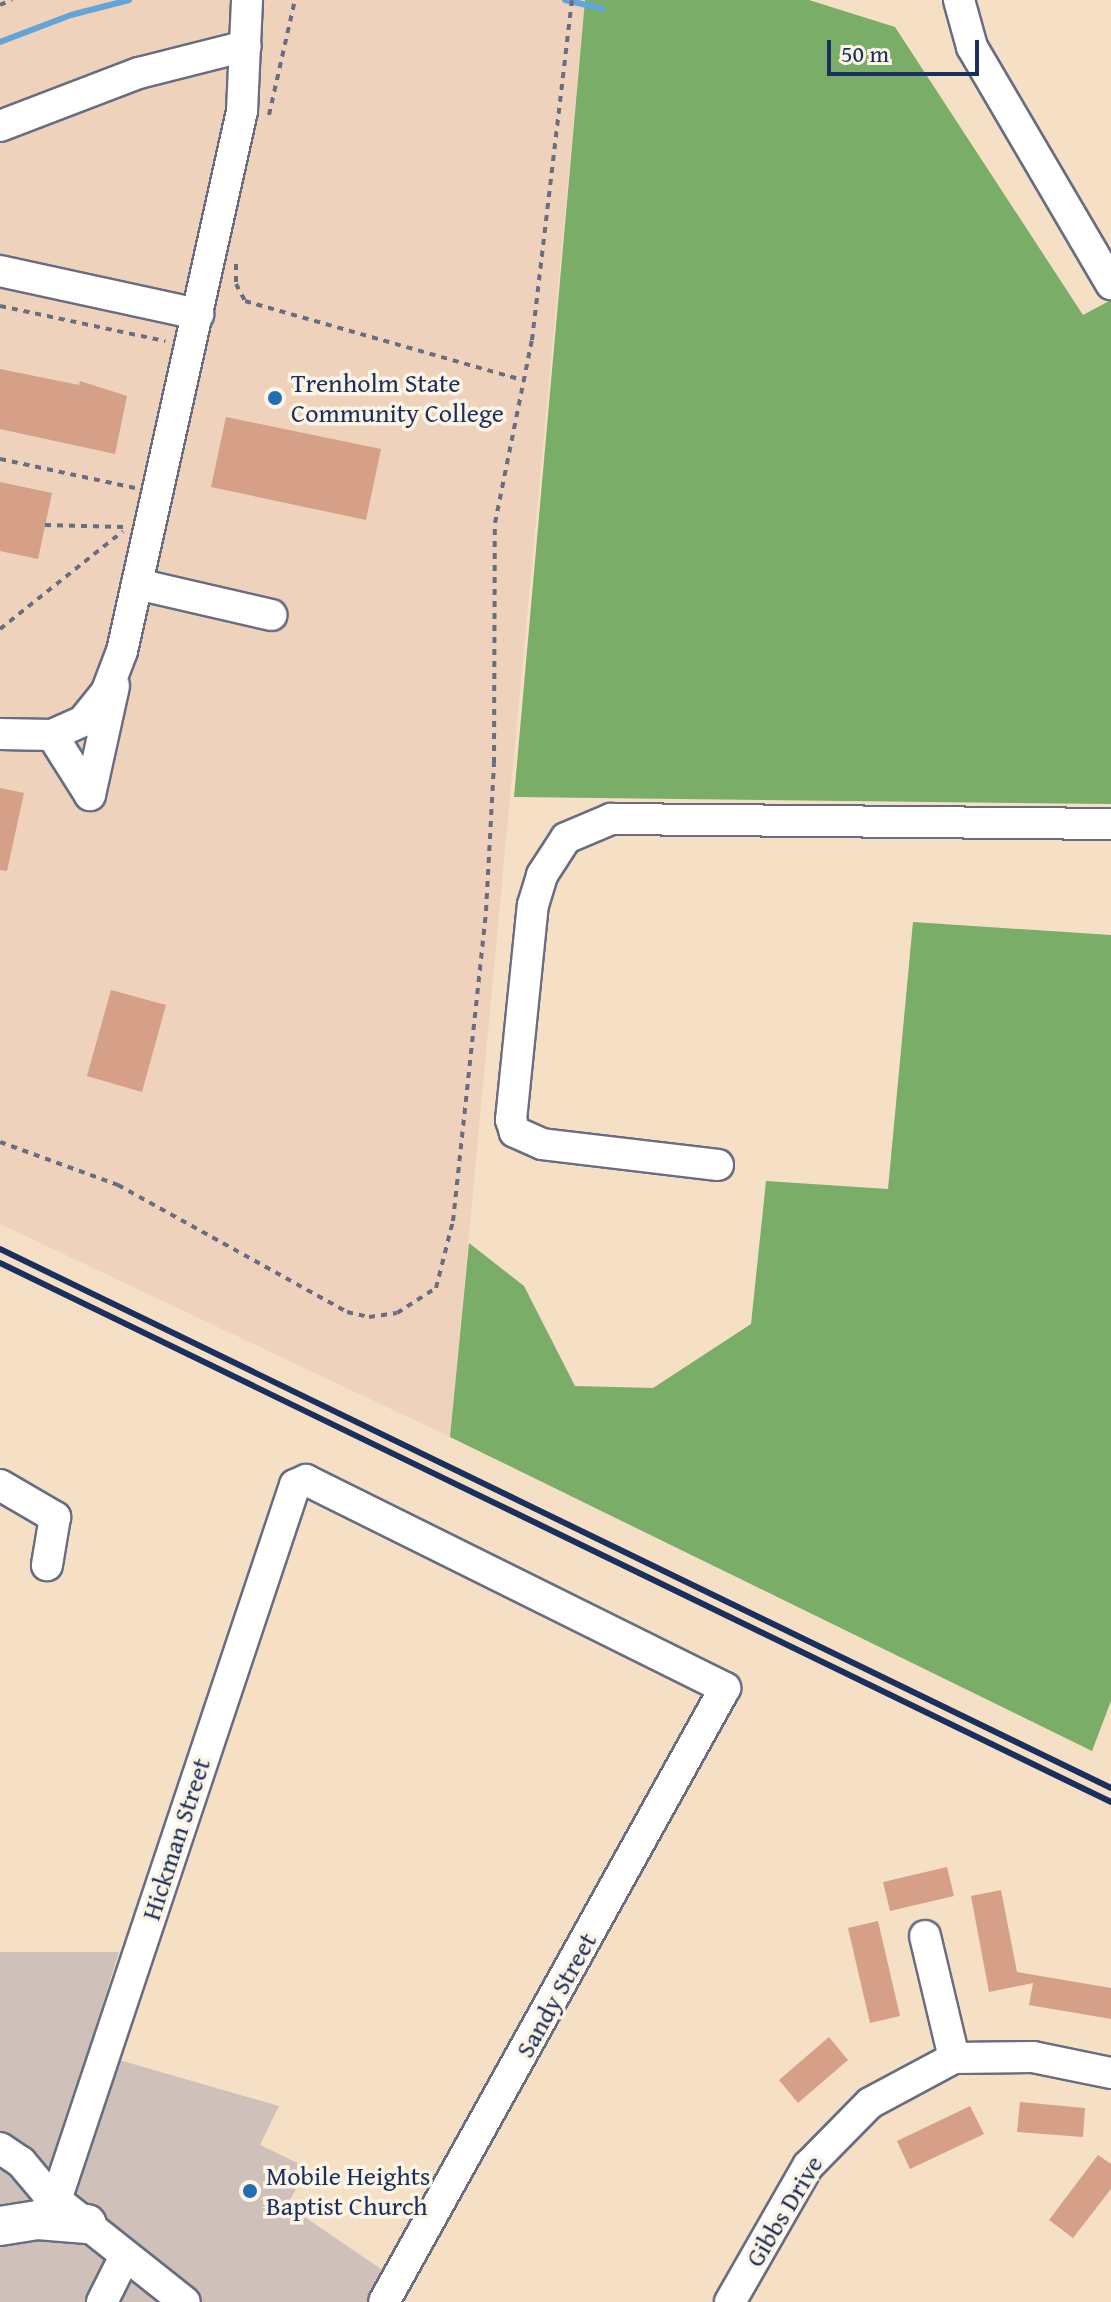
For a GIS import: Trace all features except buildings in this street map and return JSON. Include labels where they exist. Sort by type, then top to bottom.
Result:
[{"type":"main road","points":[[0,2226],[38,2220],[87,2224]]},
{"type":"street","points":[[52,735],[90,795],[242,111],[247,0]]},
{"type":"street","points":[[959,0],[972,47],[1111,284]]},
{"type":"street","points":[[0,126],[139,73],[246,46]]},
{"type":"street","points":[[0,271],[198,314]]},
{"type":"street","points":[[137,584],[271,615]]},
{"type":"street","points":[[0,734],[52,735],[83,721],[106,693],[122,651]]},
{"type":"street","points":[[718,1165],[542,1144],[515,1132],[511,1120],[533,905],[547,865],[566,838],[611,819],[1111,824]]},
{"type":"street","name":"Sandy Street","points":[[300,1481],[330,1491],[725,1688],[384,2302]]},
{"type":"street","name":"Hickman Street","points":[[51,2196],[300,1481]]},
{"type":"street","points":[[0,1485],[49,1509],[55,1517],[47,1565]]},
{"type":"street","points":[[925,1936],[954,2058]]},
{"type":"street","name":"Gibbs Drive","points":[[730,2302],[823,2146],[870,2103],[954,2058],[1033,2057],[1111,2073]]},
{"type":"street","points":[[0,2148],[21,2162],[51,2196],[185,2302]]},
{"type":"street","points":[[0,2173],[51,2196]]},
{"type":"street","points":[[102,2302],[125,2256]]},
{"type":"path","points":[[0,5],[12,0]]},
{"type":"path","points":[[268,117],[295,0]]},
{"type":"path","points":[[0,1142],[118,1185],[347,1312],[369,1317],[397,1313],[422,1302],[436,1288],[453,1221],[486,911],[494,763],[495,523],[525,381],[572,0]]},
{"type":"path","points":[[239,252],[236,284],[245,301],[525,381]]},
{"type":"path","points":[[0,306],[191,346]]},
{"type":"path","points":[[0,459],[157,493]]},
{"type":"path","points":[[0,629],[127,528],[45,525]]},
{"type":"shaded area","name":"Trenholm State Community College","points":[[0,0],[585,0],[450,1437],[0,1224]]},
{"type":"shaded area","points":[[0,1952],[119,1952],[88,2051],[279,2106],[260,2145],[308,2168],[287,2205],[384,2271],[366,2302],[0,2302]]},
{"type":"green space","points":[[585,0],[809,0],[895,27],[1083,315],[1111,300],[1111,804],[514,797]]},
{"type":"green space","points":[[913,922],[1111,935],[1111,1701],[1092,1751],[450,1437],[469,1243],[524,1286],[575,1386],[653,1388],[751,1324],[766,1181],[888,1189]]},
{"type":"waterway","points":[[0,42],[71,15],[129,0]]},
{"type":"waterway","points":[[565,0],[603,9]]},
{"type":"railway","points":[[0,1249],[1111,1788]]},
{"type":"railway","points":[[0,1263],[1111,1802]]},
{"type":"place","name":"Trenholm State Community College","points":[[275,398]]},
{"type":"place","name":"Mobile Heights Baptist Church","points":[[250,2191]]}]
